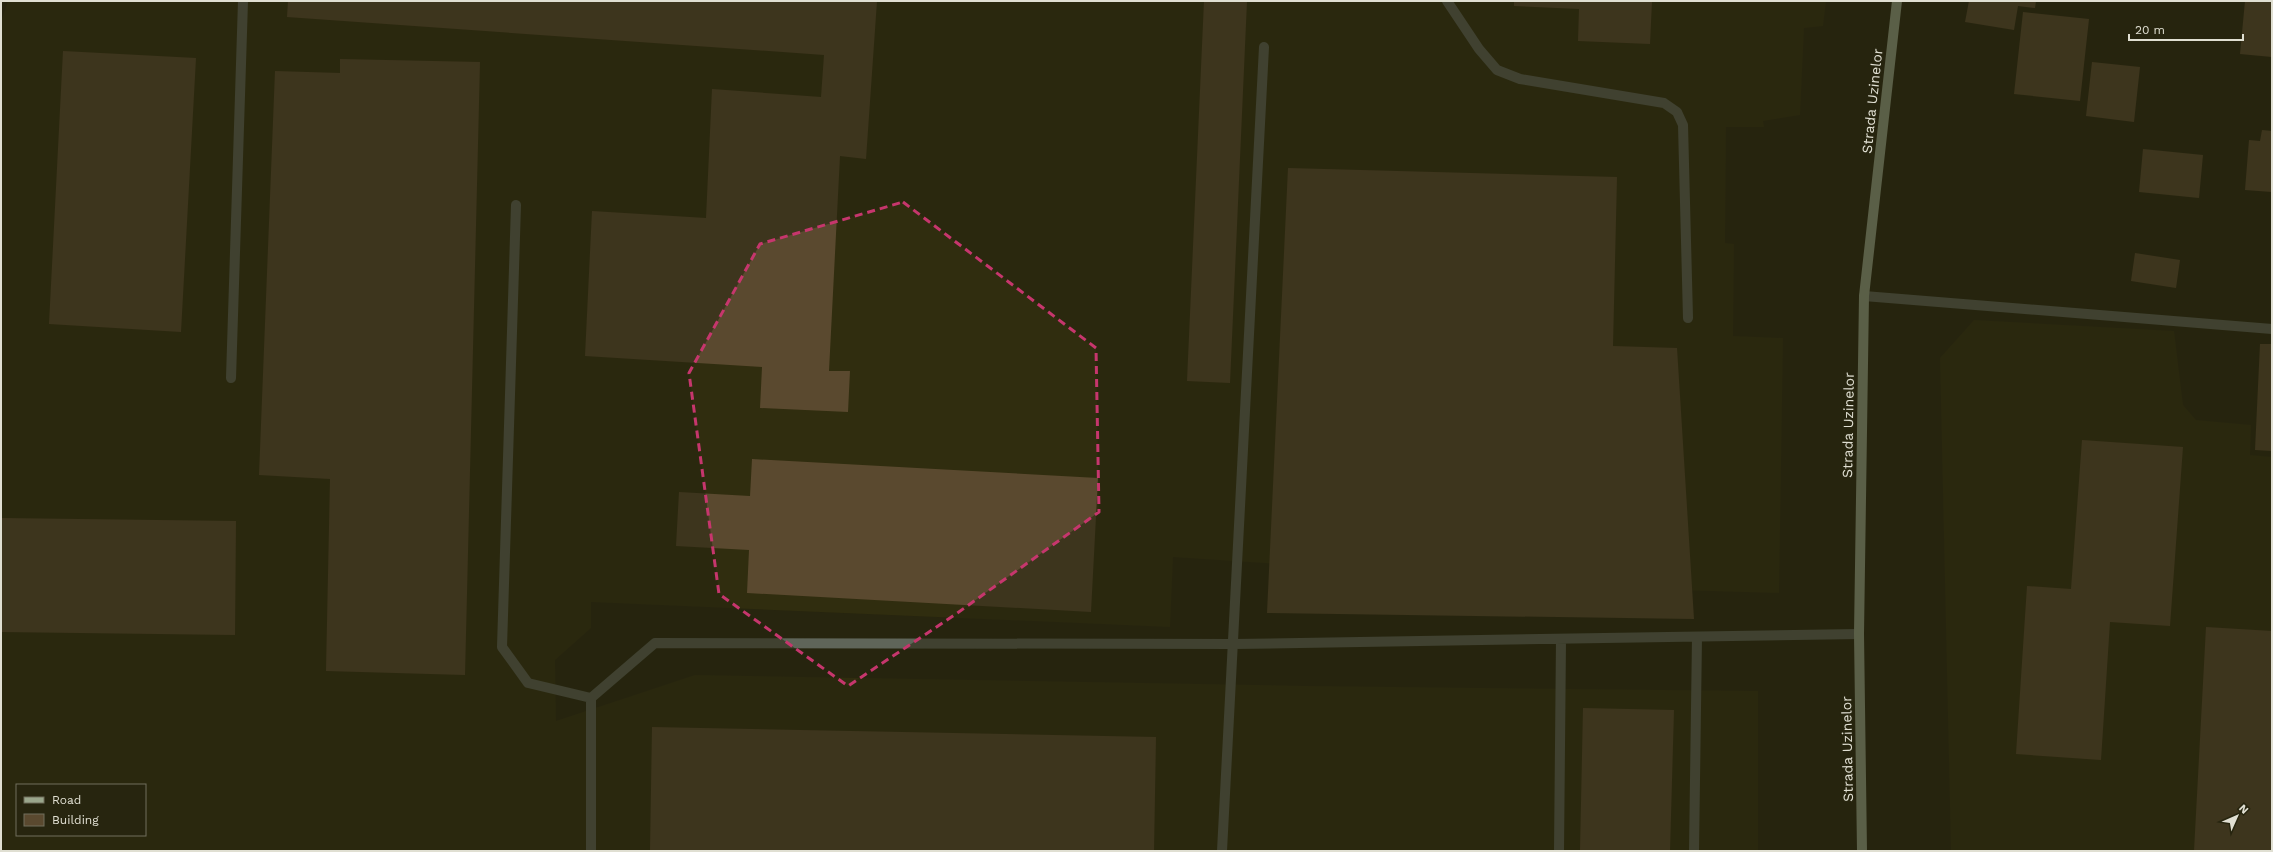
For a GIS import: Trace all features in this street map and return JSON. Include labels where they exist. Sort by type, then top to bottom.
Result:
[{"type":"main road","name":"Strada Uzinelor","points":[[1862,851],[1859,634],[1864,296],[1897,1]]},
{"type":"street","points":[[231,378],[243,1]]},
{"type":"street","points":[[1447,1],[1479,49],[1497,70],[1520,79],[1664,103],[1677,112],[1683,125],[1688,318]]},
{"type":"street","points":[[1222,851],[1264,47]]},
{"type":"street","points":[[516,205],[502,647],[528,683],[591,698]]},
{"type":"street","points":[[1864,296],[2272,329]]},
{"type":"street","points":[[591,851],[591,698],[655,643],[1234,644],[1561,640],[1859,634]]},
{"type":"street","points":[[1694,851],[1697,637]]},
{"type":"street","points":[[1559,851],[1561,640]]},
{"type":"highlighted area","points":[[903,202],[1096,348],[1099,512],[956,614],[848,686],[719,594],[689,373],[760,244]]},
{"type":"shaded area","points":[[8,1],[1826,1],[1823,26],[1804,28],[1800,115],[1763,121],[1764,127],[1726,127],[1725,243],[1734,244],[1733,336],[1783,338],[1779,593],[1675,590],[1173,557],[1170,627],[591,602],[591,628],[555,660],[556,721],[695,675],[1308,686],[1758,691],[1758,851],[1,851],[1,22]]},
{"type":"shaded area","points":[[1974,320],[2174,331],[2183,405],[2196,420],[2251,425],[2250,455],[2272,457],[2272,851],[1951,851],[1940,358]]},
{"type":"building","points":[[288,1],[877,1],[866,159],[840,156],[829,371],[850,371],[848,412],[760,408],[762,367],[585,356],[592,211],[706,218],[712,89],[821,97],[824,55],[287,17]]},
{"type":"building","points":[[1204,1],[1247,1],[1230,383],[1187,381]]},
{"type":"building","points":[[1514,1],[1652,1],[1650,44],[1578,41],[1579,9],[1514,6]]},
{"type":"building","points":[[1969,1],[2036,1],[2035,8],[2018,6],[2014,30],[1965,22]]},
{"type":"building","points":[[2245,1],[2272,1],[2272,57],[2240,54]]},
{"type":"building","points":[[2023,12],[2089,19],[2080,101],[2014,94]]},
{"type":"building","points":[[63,51],[196,58],[181,332],[49,324]]},
{"type":"building","points":[[340,59],[480,62],[465,675],[326,671],[330,479],[259,475],[275,71],[340,73]]},
{"type":"building","points":[[2092,62],[2140,67],[2134,122],[2086,116]]},
{"type":"building","points":[[2262,130],[2272,131],[2272,192],[2245,190],[2249,140],[2260,141]]},
{"type":"building","points":[[2143,149],[2203,155],[2199,198],[2139,192]]},
{"type":"building","points":[[1288,168],[1617,177],[1613,346],[1677,348],[1694,619],[1267,613]]},
{"type":"building","points":[[2135,253],[2180,260],[2176,288],[2131,281]]},
{"type":"building","points":[[2260,344],[2272,344],[2272,451],[2255,450]]},
{"type":"building","points":[[2082,440],[2183,447],[2170,626],[2110,622],[2101,760],[2016,754],[2027,586],[2071,589]]},
{"type":"building","points":[[752,459],[1098,478],[1091,612],[747,593],[749,550],[676,546],[679,492],[750,496]]},
{"type":"building","points":[[1,518],[236,521],[235,635],[1,632]]},
{"type":"building","points":[[2206,627],[2272,631],[2271,851],[2194,851]]},
{"type":"building","points":[[1583,708],[1674,710],[1670,851],[1580,851]]},
{"type":"building","points":[[652,727],[1156,737],[1154,851],[650,851]]}]
